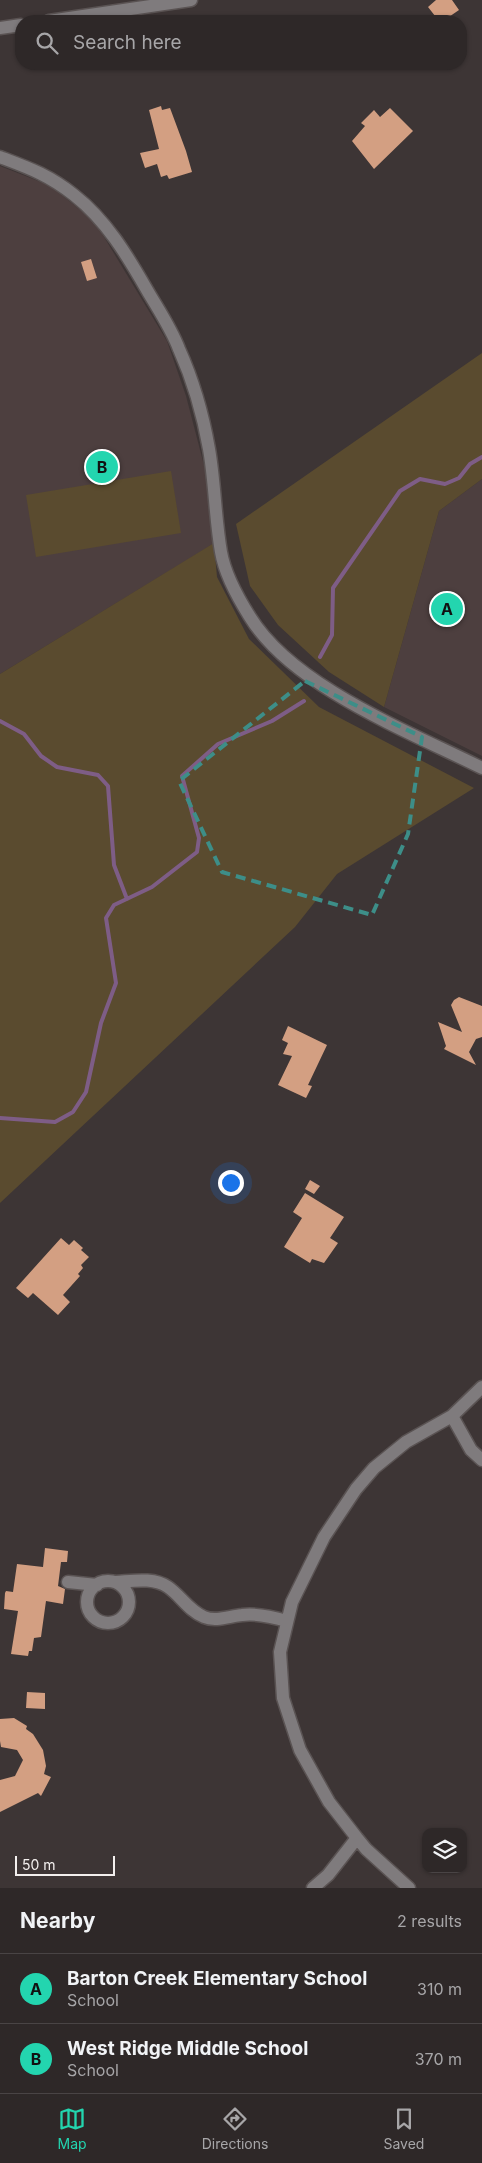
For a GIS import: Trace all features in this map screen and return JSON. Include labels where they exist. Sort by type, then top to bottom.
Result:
[{"type":"street","points":[[89,15],[190,0]]},
{"type":"street","points":[[0,28],[15,26]]},
{"type":"street","points":[[0,157],[42,173],[75,195],[104,222],[132,263],[179,347],[201,411],[210,450],[221,554],[230,581],[250,618],[280,653],[322,686],[360,708],[482,768]]},
{"type":"street","points":[[409,1888],[366,1849],[357,1838],[329,1802],[300,1750],[283,1698],[280,1652],[292,1602],[324,1537],[356,1489],[374,1468],[406,1442],[452,1416],[482,1387]]},
{"type":"street","points":[[452,1416],[471,1450],[482,1460]]},
{"type":"street","points":[[116,1582],[126,1592],[129,1606],[122,1618],[109,1623],[96,1619],[88,1608],[88,1595],[96,1585],[102,1582],[151,1580],[168,1587],[190,1608],[205,1618],[220,1619],[243,1614],[269,1616],[287,1621]]},
{"type":"street","points":[[68,1582],[96,1585]]},
{"type":"street","points":[[313,1888],[328,1876],[357,1838]]},
{"type":"highlighted area","points":[[305,681],[422,737],[408,834],[372,915],[222,872],[179,781]]},
{"type":"shaded area","points":[[0,166],[51,186],[95,222],[167,341],[186,396],[223,538],[0,674]]},
{"type":"shaded area","points":[[482,353],[482,479],[439,511],[384,707],[329,672],[278,625],[250,586],[236,524]]},
{"type":"shaded area","points":[[171,471],[181,533],[36,557],[26,495]]},
{"type":"shaded area","points":[[482,479],[482,756],[384,707],[439,511]]},
{"type":"shaded area","points":[[214,543],[217,577],[249,639],[319,707],[474,788],[337,874],[295,927],[0,1203],[0,674]]},
{"type":"building","points":[[436,0],[452,0],[459,10],[452,15],[434,15],[428,7]]},
{"type":"building","points":[[161,106],[162,110],[170,108],[192,172],[169,179],[167,175],[161,177],[157,164],[145,168],[140,153],[159,149],[149,110]]},
{"type":"building","points":[[390,108],[413,131],[374,169],[352,141],[365,126],[361,123],[374,110],[380,117]]},
{"type":"building","points":[[91,259],[97,278],[87,281],[81,262]]},
{"type":"building","points":[[459,997],[482,1006],[482,1037],[476,1039],[469,1052],[476,1065],[444,1049],[446,1046],[438,1022],[462,1032],[451,1005]]},
{"type":"building","points":[[288,1026],[327,1045],[308,1085],[312,1086],[306,1098],[278,1085],[292,1056],[283,1054],[288,1043],[282,1040]]},
{"type":"building","points":[[310,1180],[320,1186],[314,1194],[305,1189]]},
{"type":"building","points":[[305,1193],[344,1217],[330,1238],[338,1243],[324,1263],[312,1259],[310,1263],[284,1247],[302,1218],[293,1212]]},
{"type":"building","points":[[61,1238],[69,1245],[74,1240],[89,1257],[81,1265],[83,1268],[78,1274],[80,1276],[63,1295],[70,1302],[58,1315],[33,1293],[28,1298],[16,1288]]},
{"type":"building","points":[[45,1548],[68,1551],[67,1562],[61,1562],[58,1586],[65,1589],[63,1604],[46,1601],[41,1637],[34,1638],[32,1651],[29,1651],[28,1656],[11,1654],[18,1611],[4,1609],[5,1593],[6,1591],[13,1592],[17,1564],[43,1567]]},
{"type":"building","points":[[27,1692],[45,1693],[45,1709],[26,1708]]},
{"type":"building","points":[[14,1718],[27,1726],[26,1729],[33,1734],[43,1750],[46,1766],[44,1774],[51,1777],[41,1796],[38,1793],[0,1812],[0,1780],[15,1776],[23,1760],[17,1750],[1,1747],[0,1719]]},
{"type":"waterway","points":[[320,657],[332,635],[333,588],[400,491],[420,479],[445,484],[459,478],[470,464],[482,457]]},
{"type":"waterway","points":[[0,1118],[55,1122],[73,1112],[86,1092],[101,1023],[116,983],[106,918],[114,905],[152,887],[197,852],[199,838],[182,776],[218,744],[272,721],[304,701]]},
{"type":"waterway","points":[[0,721],[24,734],[41,756],[57,767],[98,775],[108,786],[114,865],[127,899]]},
{"type":"place","name":"West Ridge Middle School","points":[[102,467]]},
{"type":"place","name":"Barton Creek Elementary School","points":[[447,609]]}]
